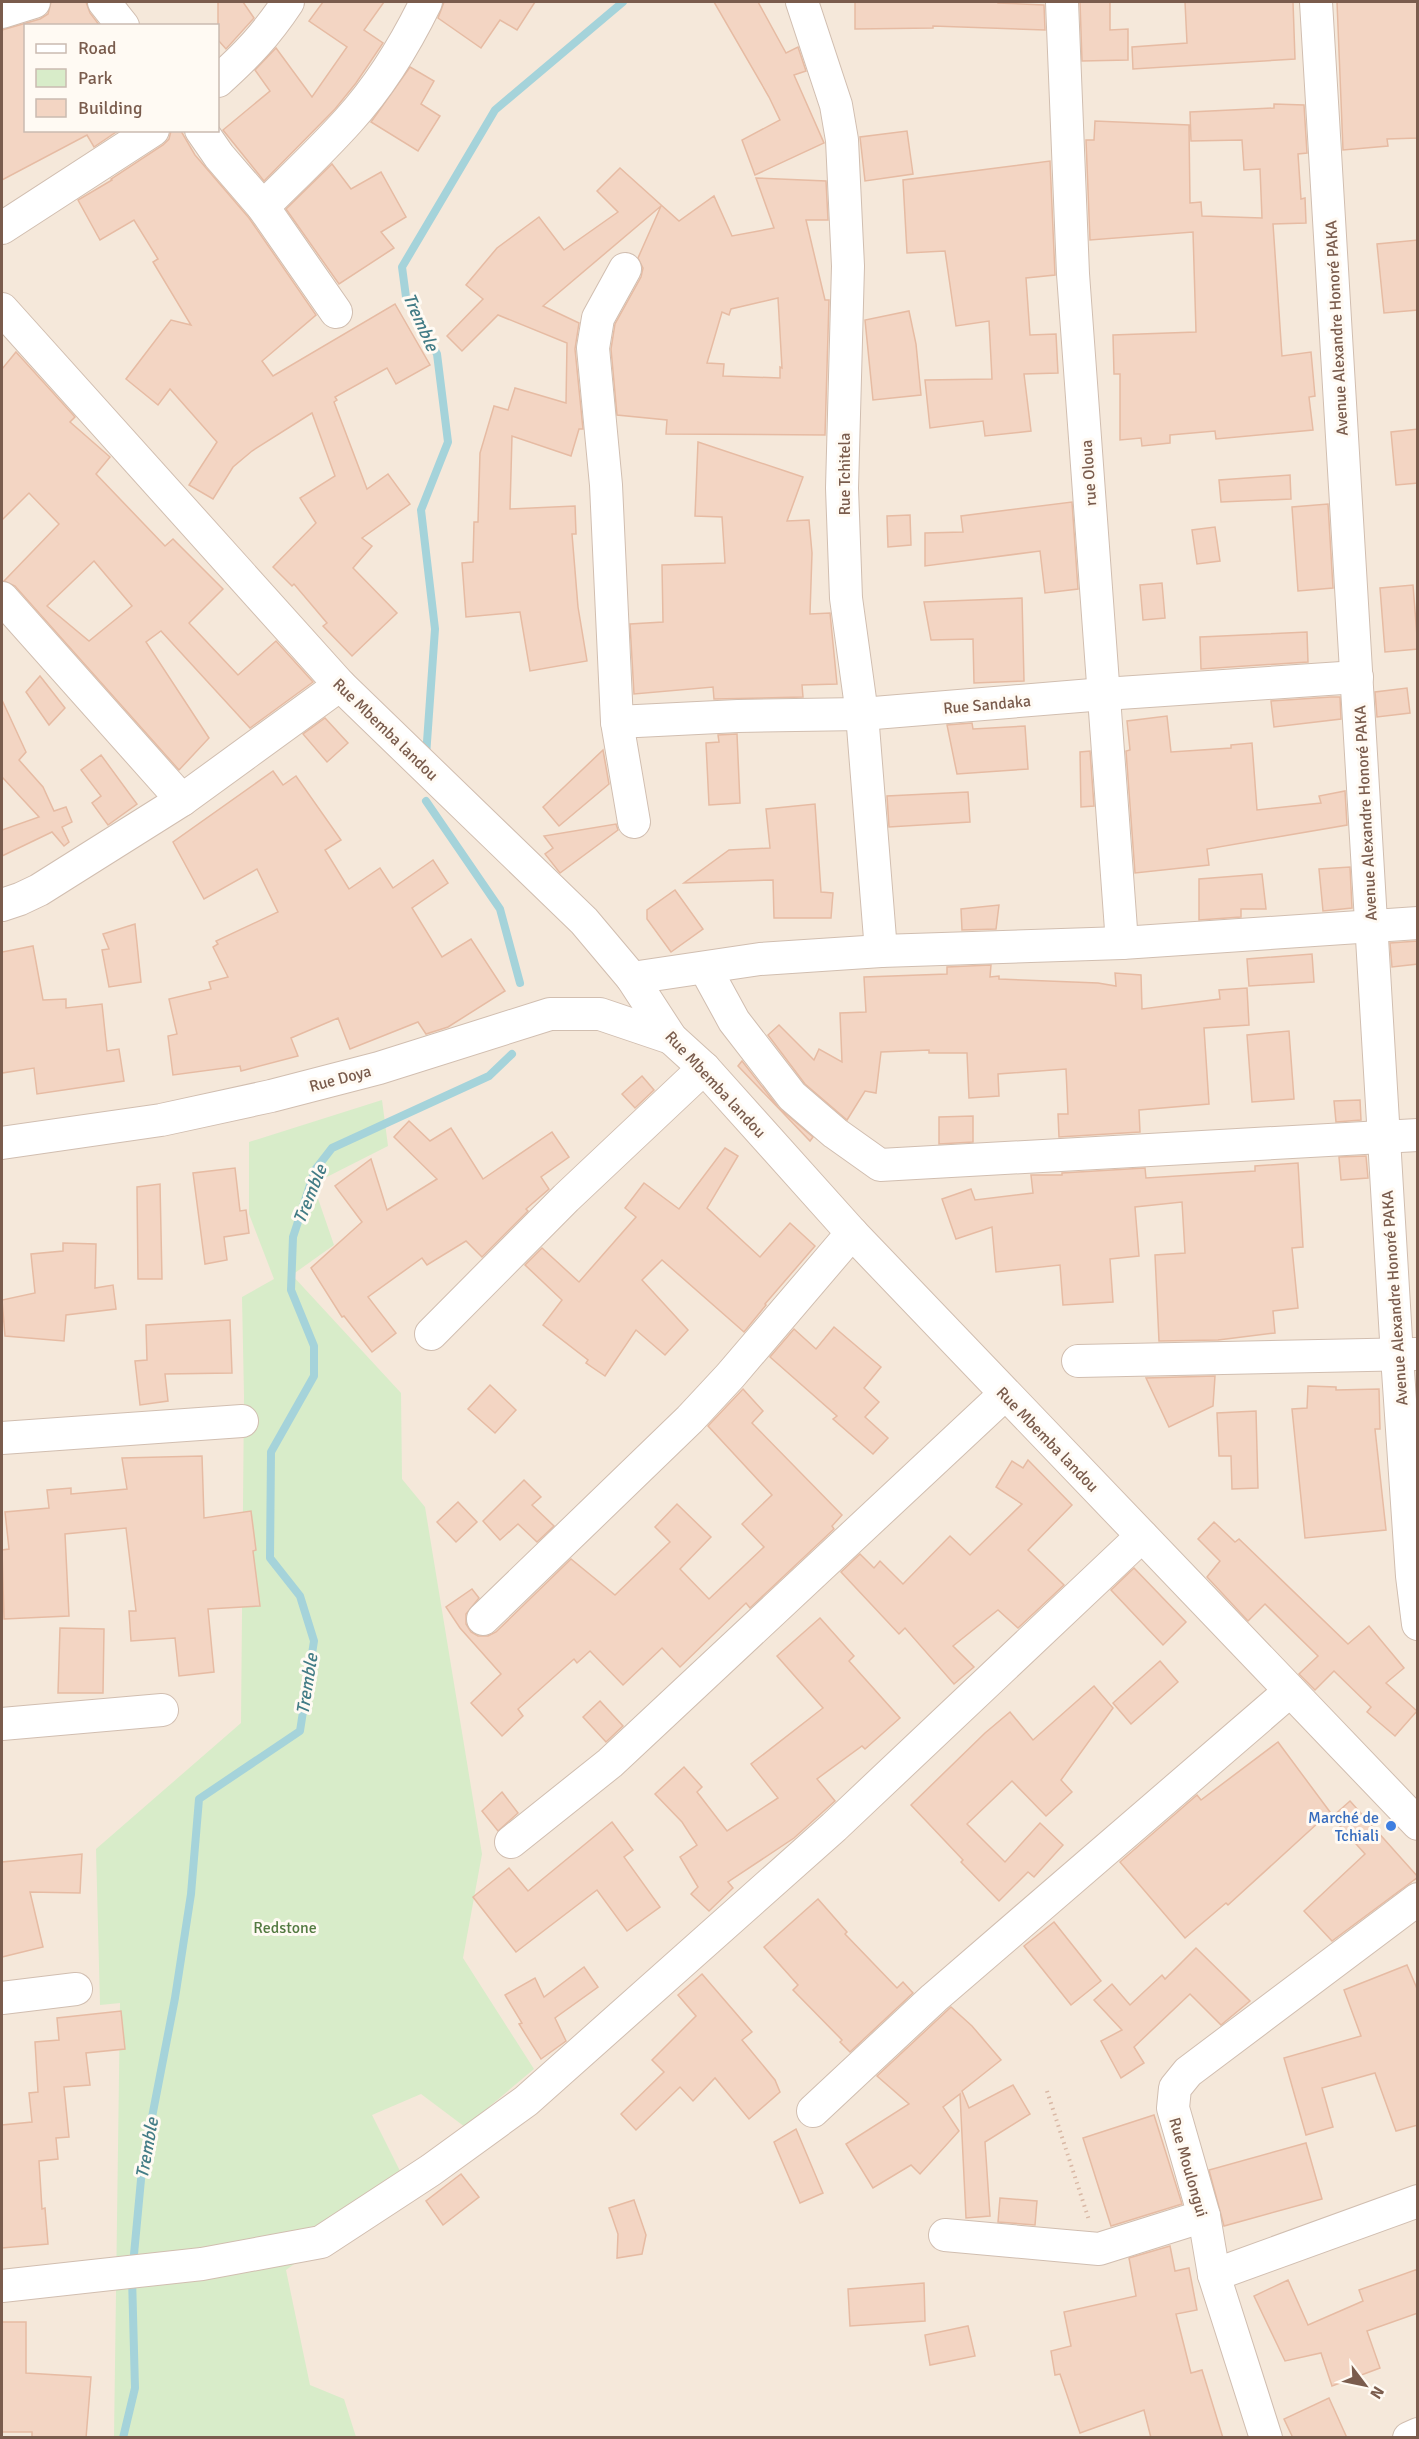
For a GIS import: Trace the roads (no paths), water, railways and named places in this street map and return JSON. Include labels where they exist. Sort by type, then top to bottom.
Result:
[{"type":"street","points":[[2,12],[34,2]]},
{"type":"street","points":[[104,2],[121,24]]},
{"type":"street","points":[[219,80],[268,32],[288,2]]},
{"type":"street","points":[[264,207],[364,102],[412,31],[426,2]]},
{"type":"street","name":"Rue Tchitela","points":[[802,2],[836,105],[842,140],[848,266],[842,488],[846,598],[862,714],[881,951]]},
{"type":"street","name":"rue Oloua","points":[[1062,2],[1073,273],[1122,943]]},
{"type":"street","name":"Avenue Alexandre Honoré PAKA","points":[[1316,2],[1383,1138],[1407,1355],[1412,1576],[1418,1624]]},
{"type":"street","points":[[2,228],[150,132]]},
{"type":"street","points":[[202,132],[219,156],[264,207],[336,312]]},
{"type":"street","points":[[625,269],[598,318],[593,348],[606,485],[617,722],[634,822]]},
{"type":"street","name":"Rue Mbemba landou","points":[[2,309],[340,686],[584,921],[632,978],[671,1038],[704,1068],[852,1233],[1418,1824]]},
{"type":"street","points":[[2,598],[182,800]]},
{"type":"street","name":"Rue Sandaka","points":[[617,722],[738,716],[862,714],[1104,694],[1357,677]]},
{"type":"street","points":[[2,905],[20,900],[39,890],[182,800],[340,686]]},
{"type":"street","points":[[632,978],[760,959],[881,951],[1122,943],[1418,922]]},
{"type":"street","points":[[705,968],[734,1021],[792,1096],[835,1133],[880,1165],[1418,1135]]},
{"type":"street","name":"Rue Doya","points":[[2,1143],[161,1120],[271,1096],[379,1068],[550,1014],[600,1014],[671,1038]]},
{"type":"street","points":[[431,1334],[566,1198],[704,1068]]},
{"type":"street","points":[[483,1620],[690,1419],[730,1376],[852,1233]]},
{"type":"street","points":[[1078,1361],[1407,1355]]},
{"type":"street","points":[[511,1842],[610,1763],[1005,1394]]},
{"type":"street","points":[[2,1438],[242,1421]]},
{"type":"street","points":[[2,2286],[202,2264],[321,2242],[421,2177],[526,2102],[834,1827],[1142,1536]]},
{"type":"street","points":[[813,2111],[934,1998],[1290,1691]]},
{"type":"street","points":[[2,1724],[162,1710]]},
{"type":"street","name":"Rue Moulongui","points":[[1266,2438],[1214,2275],[1204,2216],[1173,2108],[1175,2088],[1188,2072],[1418,1899]]},
{"type":"street","points":[[2,1998],[76,1989]]},
{"type":"street","points":[[1214,2275],[1418,2201]]},
{"type":"street","points":[[945,2235],[1099,2249],[1204,2216]]},
{"type":"street","points":[[1409,2438],[1418,2434]]},
{"type":"waterway","name":"Tremble","points":[[426,756],[435,629],[421,510],[448,442],[437,354],[406,297],[402,267],[495,110],[623,2]]},
{"type":"waterway","name":"Tremble","points":[[426,801],[500,909],[520,983]]},
{"type":"waterway","name":"Tremble","points":[[133,2265],[142,2169],[175,1998],[191,1894],[199,1799],[300,1731],[314,1641],[300,1596],[270,1558],[271,1452],[314,1376],[314,1346],[291,1290],[293,1237],[315,1170],[332,1148],[489,1076],[512,1054]]},
{"type":"waterway","name":"Tremble","points":[[123,2438],[135,2388],[132,2277]]},
{"type":"place","name":"Marché de Tchiali","points":[[1391,1826]]},
{"type":"park label","name":"Redstone","points":[[285,1927]]}]
